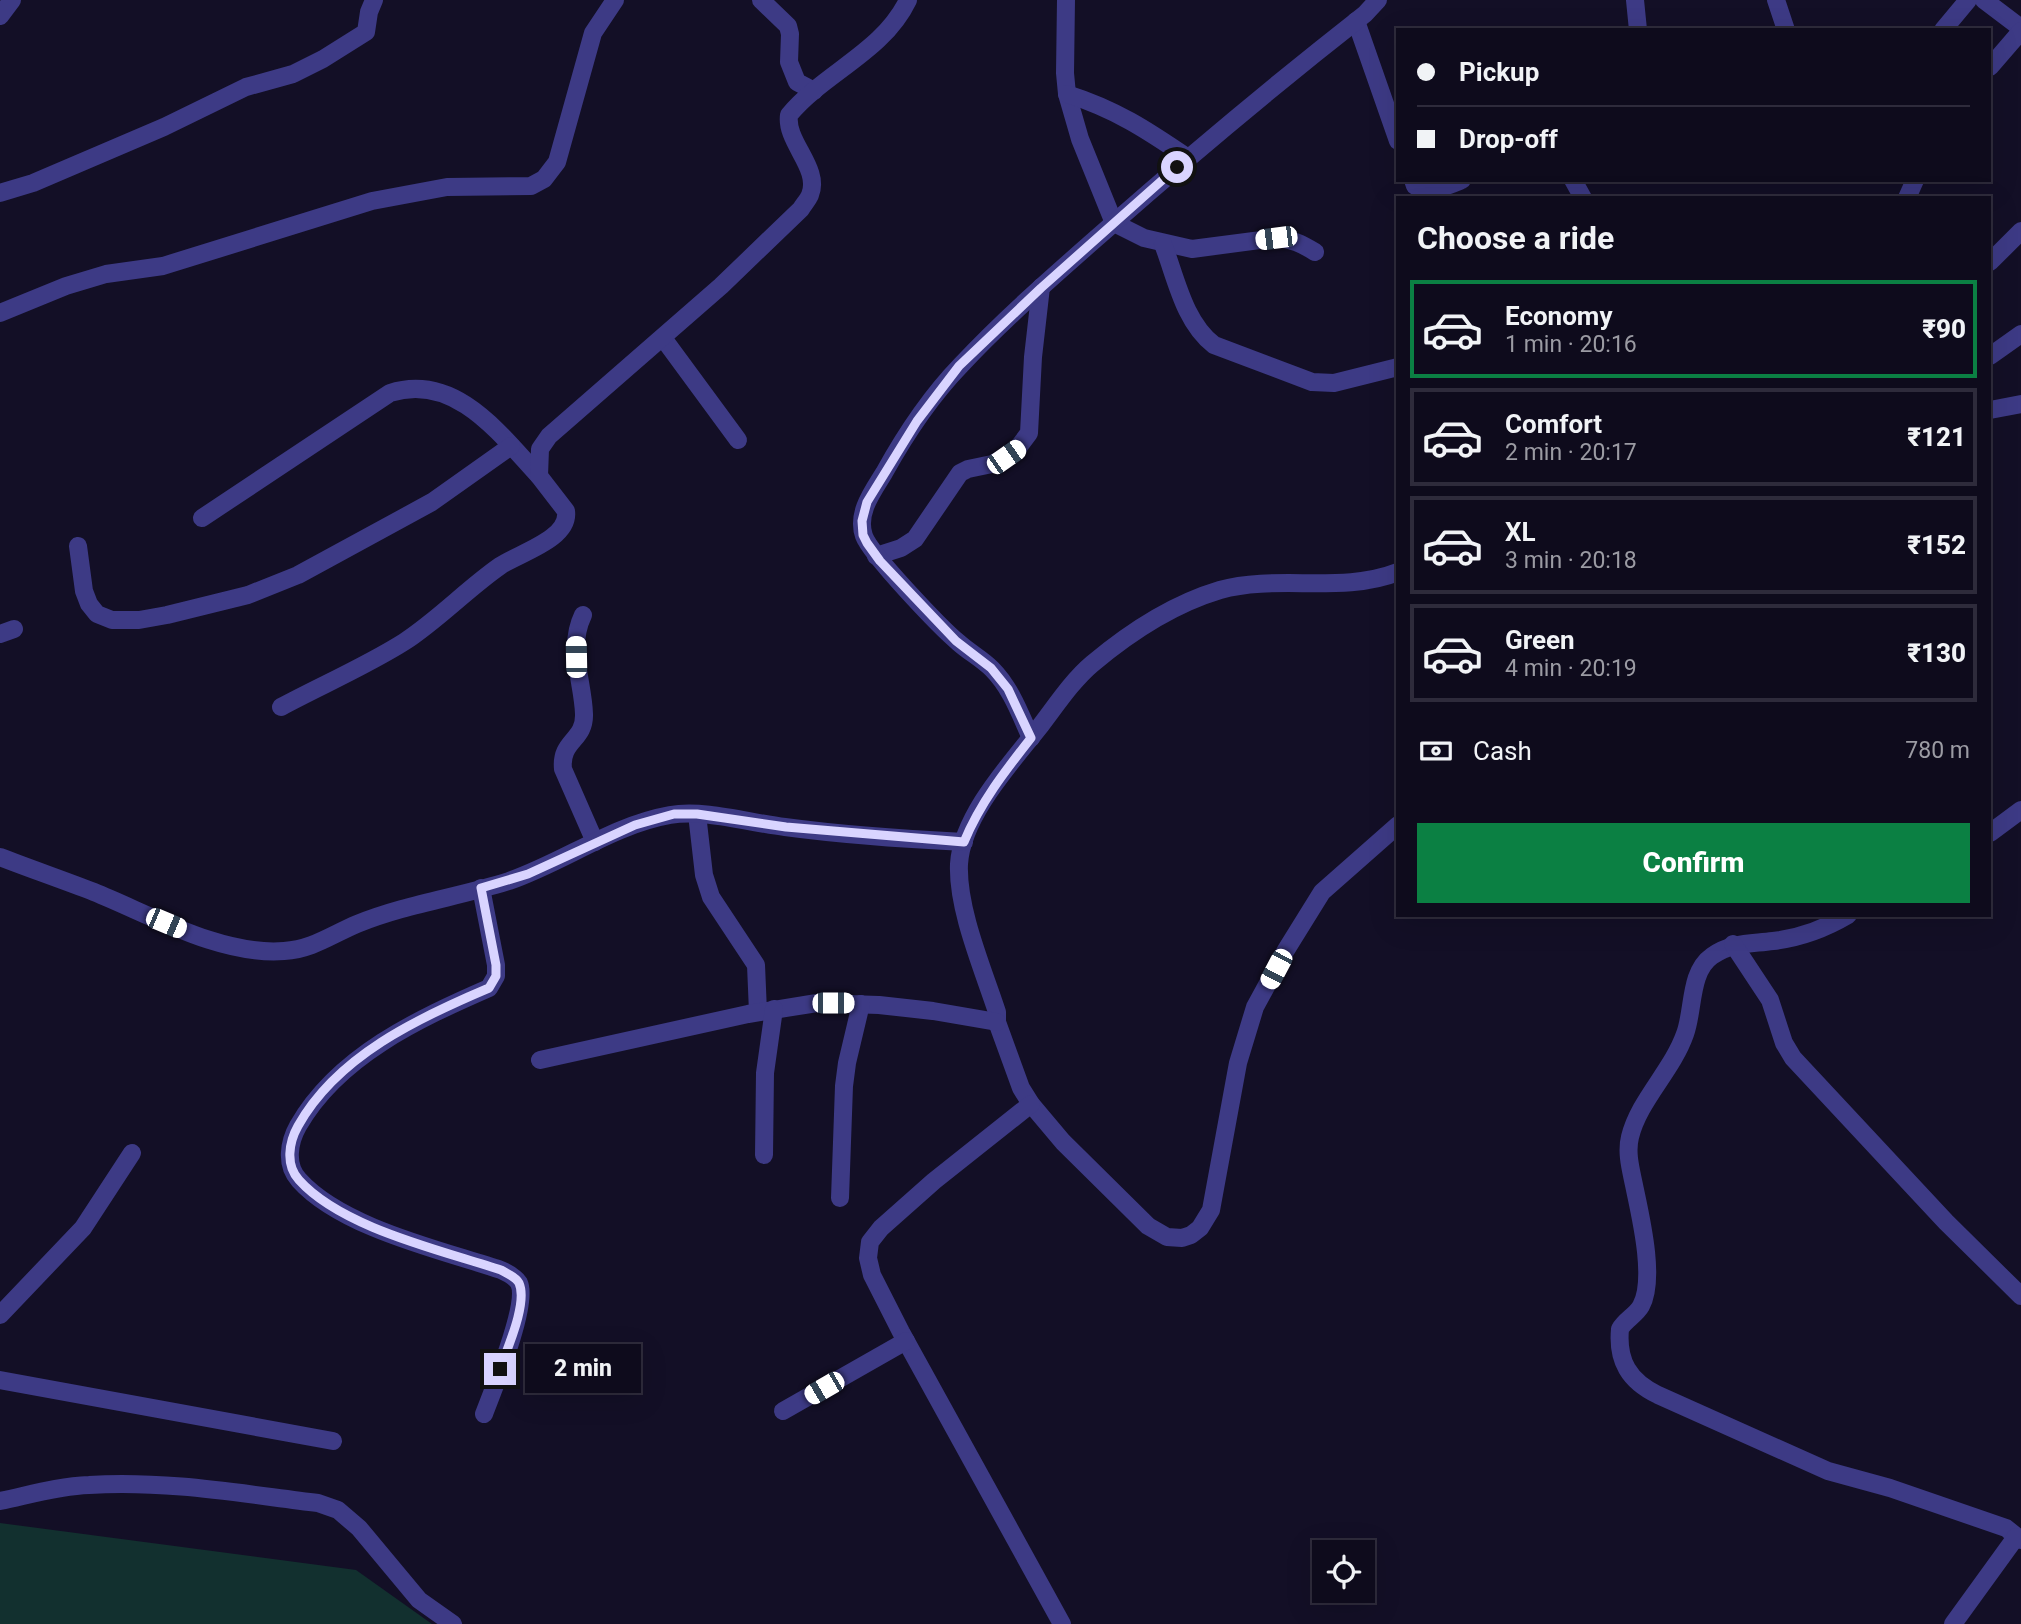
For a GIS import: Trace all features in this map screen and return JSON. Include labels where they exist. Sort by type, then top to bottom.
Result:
[{"type":"street","points":[[0,16],[12,0]]},
{"type":"street","points":[[0,193],[33,183],[164,127],[246,87],[293,74],[323,59],[366,32],[374,0]]},
{"type":"street","points":[[0,313],[66,286],[106,274],[163,266],[372,201],[447,187],[531,186],[544,179],[557,162],[593,33],[614,0]]},
{"type":"street","points":[[761,0],[788,26],[789,62],[797,82],[814,91]]},
{"type":"street","points":[[539,477],[540,449],[549,436],[721,286],[801,209],[810,194],[812,184],[790,130],[788,117],[814,91],[855,60],[896,22],[908,0]]},
{"type":"street","points":[[1066,0],[1067,94],[1080,139],[1114,223],[1129,232],[1163,244],[1192,249],[1276,238],[1288,239],[1315,252]]},
{"type":"street","points":[[1031,738],[1008,689],[991,668],[956,641],[877,556],[863,535],[862,521],[867,502],[892,458],[930,402],[959,366],[1041,288],[1188,158],[1356,22],[1378,0]]},
{"type":"street","points":[[1635,0],[1638,28]]},
{"type":"street","points":[[1776,0],[1785,28]]},
{"type":"street","points":[[1945,28],[1968,0]]},
{"type":"street","points":[[1984,0],[2021,29],[1991,66]]},
{"type":"street","points":[[1356,22],[1396,135]]},
{"type":"street","points":[[1067,94],[1121,114],[1188,158]]},
{"type":"street","points":[[1414,182],[1415,186],[1423,190],[1437,190],[1457,182]]},
{"type":"street","points":[[1991,261],[2021,230]]},
{"type":"street","points":[[1163,244],[1192,322],[1200,334],[1214,345],[1312,382],[1334,383],[1396,368]]},
{"type":"street","points":[[877,556],[901,548],[915,539],[960,473],[992,464],[1006,457],[1025,441],[1031,422],[1032,366],[1041,288]]},
{"type":"street","points":[[1991,355],[2021,334]]},
{"type":"street","points":[[663,338],[738,440]]},
{"type":"street","points":[[202,518],[390,393],[406,388],[433,391],[461,402],[483,415],[566,511],[565,523],[558,531],[541,544],[501,565],[404,642],[281,707]]},
{"type":"street","points":[[1991,410],[2021,404]]},
{"type":"street","points":[[78,546],[84,592],[97,614],[112,620],[139,620],[167,615],[248,595],[298,575],[432,502],[511,446]]},
{"type":"street","points":[[1396,573],[1370,580],[1278,583],[1222,589],[1182,603],[1116,645],[1089,666],[994,785],[973,820],[964,842],[959,862],[959,878],[965,911],[997,1012],[997,1022],[1021,1088],[1063,1142],[1148,1226],[1167,1237],[1182,1238],[1200,1228],[1211,1209],[1238,1063],[1255,1007],[1322,892],[1396,827]]},
{"type":"street","points":[[583,615],[578,625],[576,640],[584,715],[582,729],[565,749],[562,757],[563,769],[595,842]]},
{"type":"street","points":[[1991,832],[2021,810]]},
{"type":"street","points":[[0,857],[94,892],[190,933],[265,952],[306,949],[356,925],[528,874],[595,842],[656,818],[674,814],[697,814],[786,827],[964,842]]},
{"type":"street","points":[[697,814],[704,875],[711,897],[756,965],[766,1011],[764,1155]]},
{"type":"street","points":[[481,888],[496,965],[496,976],[489,988],[397,1032],[343,1070],[304,1116],[292,1136],[290,1152],[291,1165],[298,1180],[338,1211],[385,1232],[501,1270],[519,1284],[521,1303],[516,1324],[484,1414]]},
{"type":"street","points":[[1845,917],[1830,926],[1775,941],[1733,944],[1710,957],[1702,968],[1685,1034],[1637,1118],[1629,1139],[1629,1159],[1647,1276],[1641,1307],[1620,1329],[1619,1352],[1624,1364],[1646,1389],[1828,1471],[1890,1488],[2006,1528],[2019,1538],[1953,1624]]},
{"type":"street","points":[[1733,944],[1770,1000],[1784,1043],[1793,1058],[1946,1222],[2021,1296]]},
{"type":"street","points":[[540,1060],[766,1011],[817,1003],[933,1011],[997,1022]]},
{"type":"street","points":[[840,1198],[844,1086],[861,1004]]},
{"type":"street","points":[[1031,1104],[934,1181],[881,1228],[870,1242],[868,1258],[872,1275],[906,1341],[1062,1624]]},
{"type":"street","points":[[0,1315],[83,1228],[132,1153]]},
{"type":"street","points":[[783,1411],[906,1341]]},
{"type":"street","points":[[0,1380],[333,1441]]},
{"type":"street","points":[[0,1501],[90,1485],[159,1485],[318,1503],[338,1510],[359,1528],[419,1600],[453,1624]]},
{"type":"green space","points":[[0,1523],[356,1570],[432,1624],[0,1624]]},
{"type":"route","points":[[500,1369],[521,1303],[519,1284],[512,1276],[385,1232],[338,1211],[298,1180],[291,1165],[292,1136],[304,1116],[343,1070],[397,1032],[489,988],[496,976],[496,965],[481,888],[528,874],[635,825],[674,814],[697,814],[786,827],[909,839],[964,842],[973,820],[994,785],[1031,738],[1008,689],[991,668],[956,641],[880,561],[867,543],[863,535],[862,521],[867,502],[917,421],[959,366],[1041,288],[1177,167]]}]
